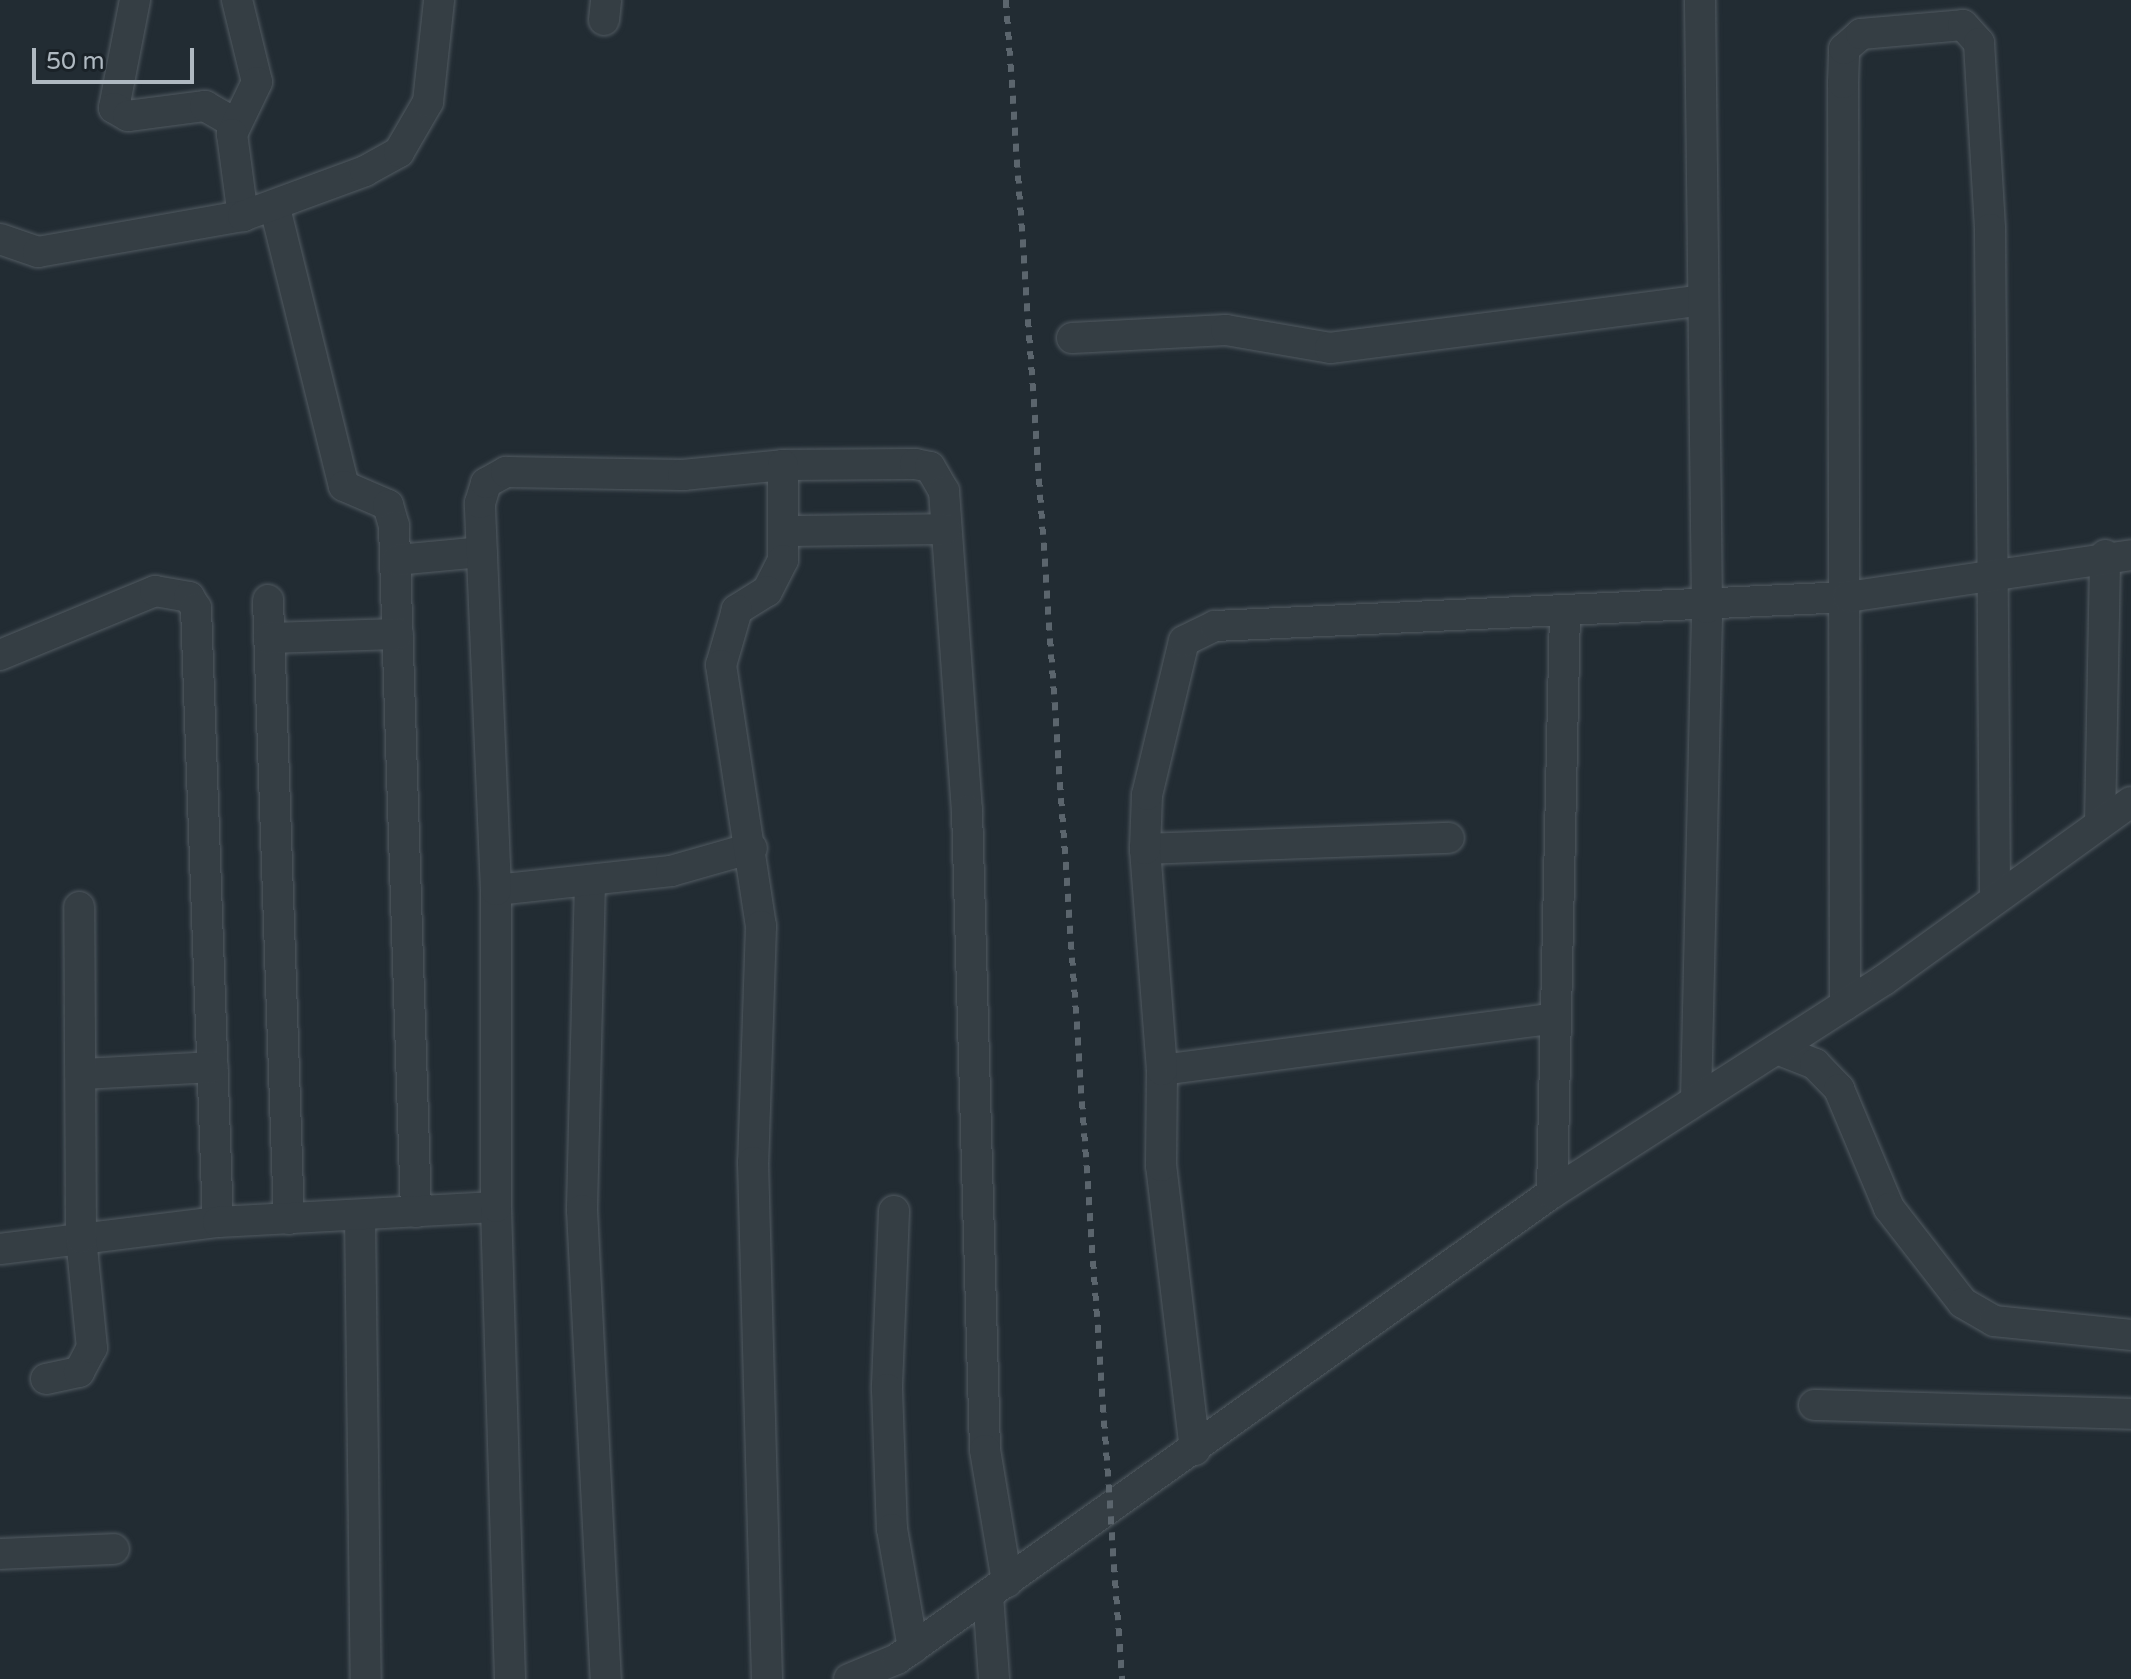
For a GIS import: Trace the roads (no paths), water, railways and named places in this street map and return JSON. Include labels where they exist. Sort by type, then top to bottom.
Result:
[{"type":"street","points":[[135,0],[114,108],[128,116],[205,106],[235,123]]},
{"type":"street","points":[[237,0],[257,82],[235,123],[243,216]]},
{"type":"street","points":[[0,239],[38,252],[243,216],[275,208],[399,152],[428,102],[439,0]]},
{"type":"street","points":[[1696,1100],[1707,608],[1700,0]]},
{"type":"street","points":[[1845,1005],[1848,597],[1843,83],[1844,49],[1861,34],[1963,25],[1979,43],[1990,229],[1995,570],[1995,899]]},
{"type":"street","points":[[275,208],[344,486],[388,505],[397,560],[416,1212]]},
{"type":"street","points":[[1072,338],[1226,330],[1330,348],[1703,300]]},
{"type":"street","points":[[767,1679],[753,1162],[761,926],[752,848],[721,665],[737,610],[776,579],[787,531],[783,465]]},
{"type":"street","points":[[510,1679],[496,1207],[496,890],[480,503],[486,483],[506,472],[683,475],[783,465],[930,467],[944,491],[967,810],[985,1450],[998,1589],[994,1679]]},
{"type":"street","points":[[787,531],[946,529]]},
{"type":"street","points":[[397,560],[482,552]]},
{"type":"street","points":[[1195,1450],[1161,1166],[1162,1070],[1145,849],[1147,795],[1173,665],[1184,641],[1199,630],[1565,610],[1707,608],[1848,597],[1995,570],[2118,555],[2100,822]]},
{"type":"street","points":[[0,655],[155,591],[174,591],[196,608],[218,1222]]},
{"type":"street","points":[[268,600],[289,1219]]},
{"type":"street","points":[[1552,1193],[1565,610]]},
{"type":"street","points":[[269,638],[398,634]]},
{"type":"street","points":[[864,1676],[913,1648],[998,1589],[1552,1193],[1845,1005],[2131,802]]},
{"type":"street","points":[[1145,849],[1449,838]]},
{"type":"street","points":[[496,890],[671,871],[752,848]]},
{"type":"street","points":[[590,881],[582,1210],[606,1679]]},
{"type":"street","points":[[46,1379],[79,1372],[90,1360],[81,1238],[84,1074],[79,907]]},
{"type":"street","points":[[1162,1070],[1555,1018]]},
{"type":"street","points":[[1777,1049],[1815,1064],[1839,1089],[1889,1208],[1963,1303],[1994,1321],[2131,1335]]},
{"type":"street","points":[[84,1074],[213,1067]]},
{"type":"street","points":[[0,1249],[218,1222],[496,1207]]},
{"type":"street","points":[[894,1211],[887,1389],[892,1529],[913,1648]]},
{"type":"street","points":[[360,1215],[366,1679]]},
{"type":"street","points":[[1814,1405],[2131,1414]]},
{"type":"street","points":[[0,1554],[114,1549]]},
{"type":"railway","points":[[1006,0],[1122,1679]]}]
